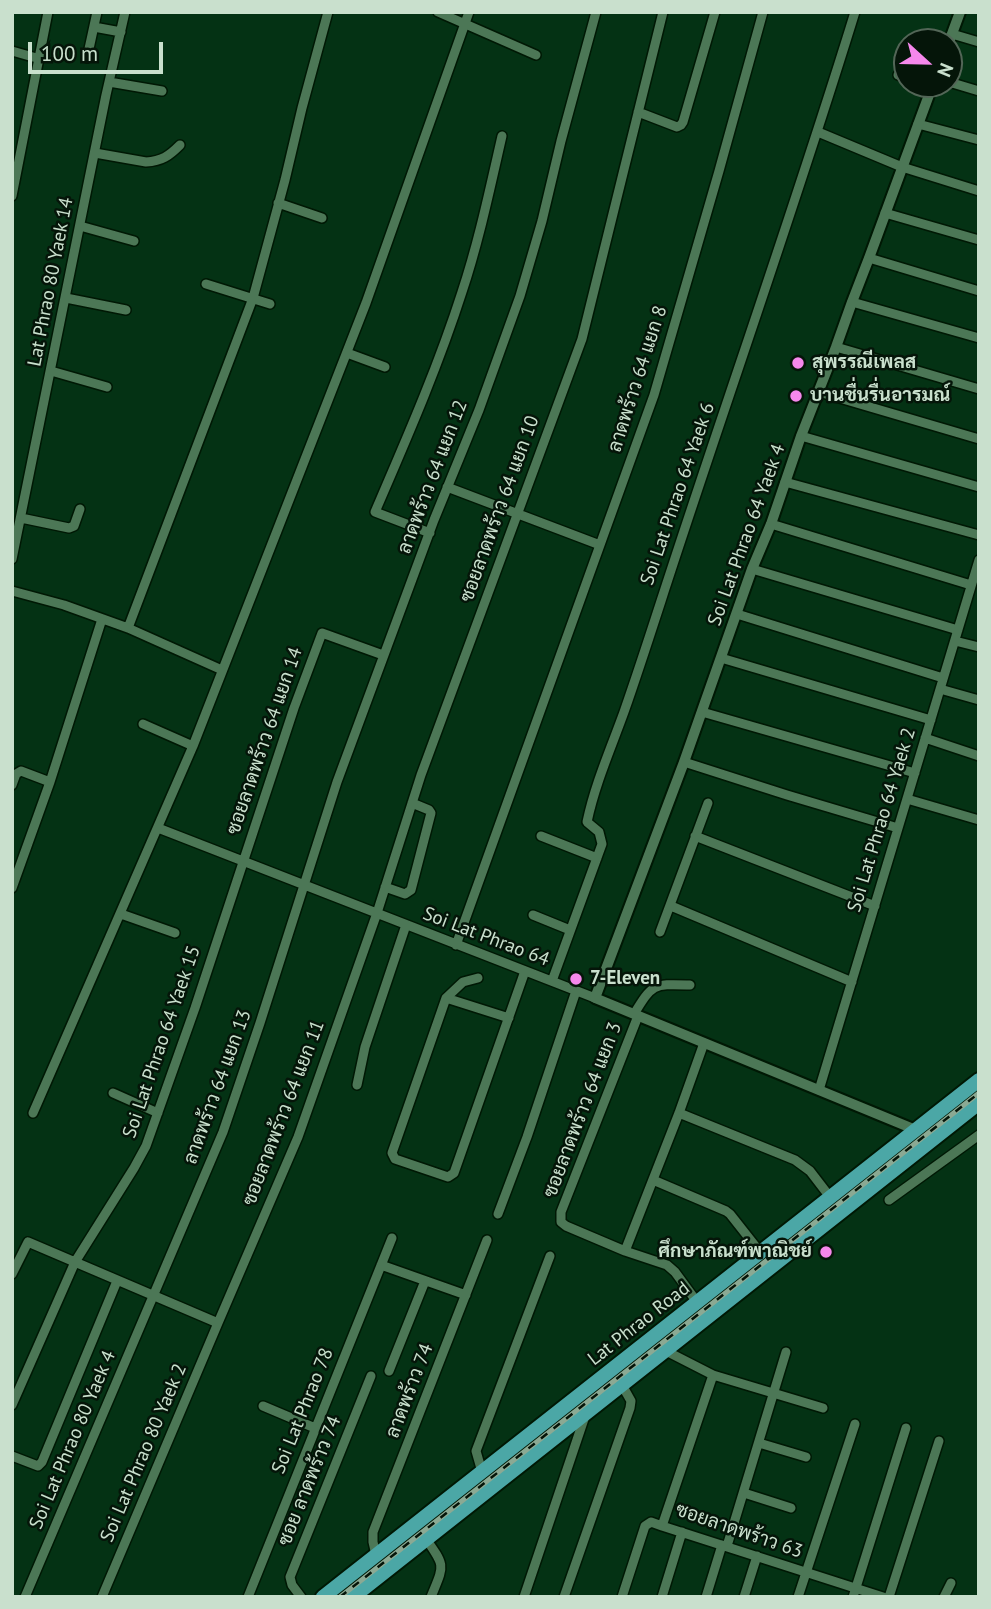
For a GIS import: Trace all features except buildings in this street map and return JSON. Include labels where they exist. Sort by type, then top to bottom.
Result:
[{"type":"main road","name":"Lat Phrao Road","points":[[323,1597],[979,1080]]},
{"type":"main road","name":"Lat Phrao Road","points":[[353,1597],[979,1103]]},
{"type":"main road","points":[[916,1130],[928,1143]]},
{"type":"main road","points":[[394,1541],[404,1556]]},
{"type":"street","points":[[12,196],[48,12]]},
{"type":"street","points":[[87,58],[97,12]]},
{"type":"street","name":"Lat Phrao 80 Yaek 14","points":[[12,559],[125,12]]},
{"type":"street","points":[[128,628],[253,298],[328,12]]},
{"type":"street","points":[[438,12],[536,55]]},
{"type":"street","points":[[33,1113],[193,746],[366,303],[469,12]]},
{"type":"street","name":"ลาดพร้าว 64 แยก 12","points":[[304,886],[337,782],[383,655],[479,410],[520,296],[596,12]]},
{"type":"street","name":"ซอยลาดพร้าว 64 แยก 10","points":[[377,913],[430,748],[582,339],[663,12]]},
{"type":"street","points":[[638,112],[677,127],[681,125],[715,12]]},
{"type":"street","name":"ลาดพร้าว 64 แยก 8","points":[[456,945],[654,395],[763,12]]},
{"type":"street","name":"Soi Lat Phrao 64 Yaek 6","points":[[552,981],[602,844],[598,832],[587,822],[590,810],[818,132],[855,12]]},
{"type":"street","points":[[94,27],[121,32]]},
{"type":"street","points":[[12,51],[40,59]]},
{"type":"street","points":[[109,82],[162,91]]},
{"type":"street","name":"Soi Lat Phrao 64 Yaek 4","points":[[595,998],[926,98]]},
{"type":"street","points":[[918,124],[979,141]]},
{"type":"street","points":[[818,132],[902,167],[979,191]]},
{"type":"street","points":[[429,533],[375,512],[412,428],[462,293],[502,136]]},
{"type":"street","points":[[95,153],[154,162],[169,156],[180,145]]},
{"type":"street","points":[[278,203],[323,218]]},
{"type":"street","points":[[885,212],[979,240]]},
{"type":"street","points":[[80,226],[134,241]]},
{"type":"street","points":[[869,258],[979,291]]},
{"type":"street","points":[[206,284],[271,303]]},
{"type":"street","points":[[66,298],[126,310]]},
{"type":"street","points":[[852,302],[979,338]]},
{"type":"street","points":[[836,348],[979,389]]},
{"type":"street","points":[[347,353],[384,368]]},
{"type":"street","points":[[51,371],[107,387]]},
{"type":"street","points":[[819,392],[979,439]]},
{"type":"street","points":[[801,436],[979,487]]},
{"type":"street","points":[[785,482],[979,535]]},
{"type":"street","points":[[447,487],[600,545]]},
{"type":"street","points":[[20,518],[69,528],[74,526],[80,509]]},
{"type":"street","points":[[771,524],[973,589]]},
{"type":"street","name":"Soi Lat Phrao 64 Yaek 2","points":[[819,1090],[954,641],[973,589],[979,560]]},
{"type":"street","points":[[752,569],[958,630]]},
{"type":"street","points":[[12,591],[102,618],[222,670]]},
{"type":"street","points":[[737,614],[943,678]]},
{"type":"street","points":[[12,888],[50,782],[102,618]]},
{"type":"street","name":"ซอยลาดพร้าว 64 แยก 14","points":[[242,861],[322,633],[383,655]]},
{"type":"street","points":[[954,641],[979,648]]},
{"type":"street","points":[[721,658],[931,720]]},
{"type":"street","points":[[940,689],[979,700]]},
{"type":"street","points":[[702,712],[915,773]]},
{"type":"street","points":[[143,724],[193,746]]},
{"type":"street","points":[[925,738],[979,756]]},
{"type":"street","points":[[684,762],[898,828]]},
{"type":"street","points":[[12,785],[16,774],[21,771],[50,782]]},
{"type":"street","points":[[907,799],[979,820]]},
{"type":"street","points":[[385,887],[405,894],[411,890],[431,813],[412,803]]},
{"type":"street","points":[[660,932],[708,803]]},
{"type":"street","name":"Soi Lat Phrao 64","points":[[158,828],[595,998],[916,1130]]},
{"type":"street","points":[[541,836],[597,858]]},
{"type":"street","points":[[695,836],[875,906]]},
{"type":"street","name":"Soi Lat Phrao 64 Yaek 15","points":[[12,1405],[75,1262],[146,1146],[195,1009],[242,861]]},
{"type":"street","name":"ลาดพร้าว 64 แยก 13","points":[[152,1296],[223,1132],[304,886]]},
{"type":"street","points":[[671,906],[852,982]]},
{"type":"street","name":"ซอยลาดพร้าว 64 แยก 11","points":[[218,1323],[299,1137],[377,913]]},
{"type":"street","points":[[121,914],[175,933]]},
{"type":"street","points":[[533,915],[570,930]]},
{"type":"street","points":[[357,1085],[365,1047],[407,925]]},
{"type":"street","points":[[478,978],[463,982],[446,998],[392,1153],[396,1158],[449,1177],[454,1173],[525,971]]},
{"type":"street","name":"ซอยลาดพร้าว 64 แยก 3","points":[[690,985],[657,986],[648,991],[636,1015],[561,1212],[561,1222],[625,1251],[667,1265],[697,1302]]},
{"type":"street","points":[[498,1214],[576,991]]},
{"type":"street","points":[[446,998],[509,1018]]},
{"type":"street","points":[[625,1251],[704,1043]]},
{"type":"street","points":[[113,1093],[158,1113]]},
{"type":"street","points":[[679,1113],[795,1160],[810,1171],[830,1198]]},
{"type":"street","points":[[889,1200],[979,1135]]},
{"type":"street","points":[[653,1180],[726,1211],[760,1252]]},
{"type":"street","name":"Soi Lat Phrao 78","points":[[248,1597],[392,1238]]},
{"type":"street","name":"ลาดพร้าว 74","points":[[376,1555],[373,1532],[487,1240]]},
{"type":"street","points":[[12,1274],[28,1242],[218,1323]]},
{"type":"street","points":[[482,1472],[476,1451],[550,1256]]},
{"type":"street","points":[[381,1265],[466,1295]]},
{"type":"street","points":[[12,1456],[38,1466],[42,1462],[117,1280]]},
{"type":"street","points":[[389,1371],[425,1281]]},
{"type":"street","name":"Soi Lat Phrao 80 Yaek 4","points":[[25,1597],[152,1296]]},
{"type":"street","name":"Soi Lat Phrao 80 Yaek 2","points":[[102,1597],[218,1323]]},
{"type":"street","points":[[666,1350],[713,1375],[823,1408]]},
{"type":"street","points":[[706,1597],[744,1493],[786,1352]]},
{"type":"street","name":"ซอยลาดพร้าว 63","points":[[713,1375],[662,1525],[806,1572],[855,1593],[883,1597]]},
{"type":"street","name":"ซอย ลาดพร้าว 74","points":[[301,1597],[292,1585],[290,1577],[371,1376]]},
{"type":"street","points":[[564,1597],[630,1408],[631,1401],[622,1385]]},
{"type":"street","points":[[263,1406],[316,1428]]},
{"type":"street","points":[[524,1597],[587,1413]]},
{"type":"street","points":[[798,1597],[855,1424]]},
{"type":"street","points":[[855,1593],[906,1428]]},
{"type":"street","points":[[890,1597],[939,1441]]},
{"type":"street","points":[[759,1443],[806,1457]]},
{"type":"street","points":[[744,1493],[791,1508]]},
{"type":"street","points":[[622,1597],[645,1526],[651,1522],[662,1525]]},
{"type":"street","points":[[662,1597],[682,1532]]},
{"type":"street","points":[[426,1539],[441,1560],[442,1570],[432,1597]]},
{"type":"street","points":[[744,1597],[757,1556]]},
{"type":"street","points":[[944,1597],[951,1583]]},
{"type":"railway","points":[[340,1597],[979,1093]]},
{"type":"place","name":"สุพรรณีเพลส","points":[[798,363]]},
{"type":"place","name":"บานชื่นรื่นอารมณ์","points":[[796,396]]},
{"type":"place","name":"7-Eleven","points":[[576,979]]},
{"type":"place","name":"ศึกษาภัณฑ์พาณิชย์","points":[[826,1252]]}]
